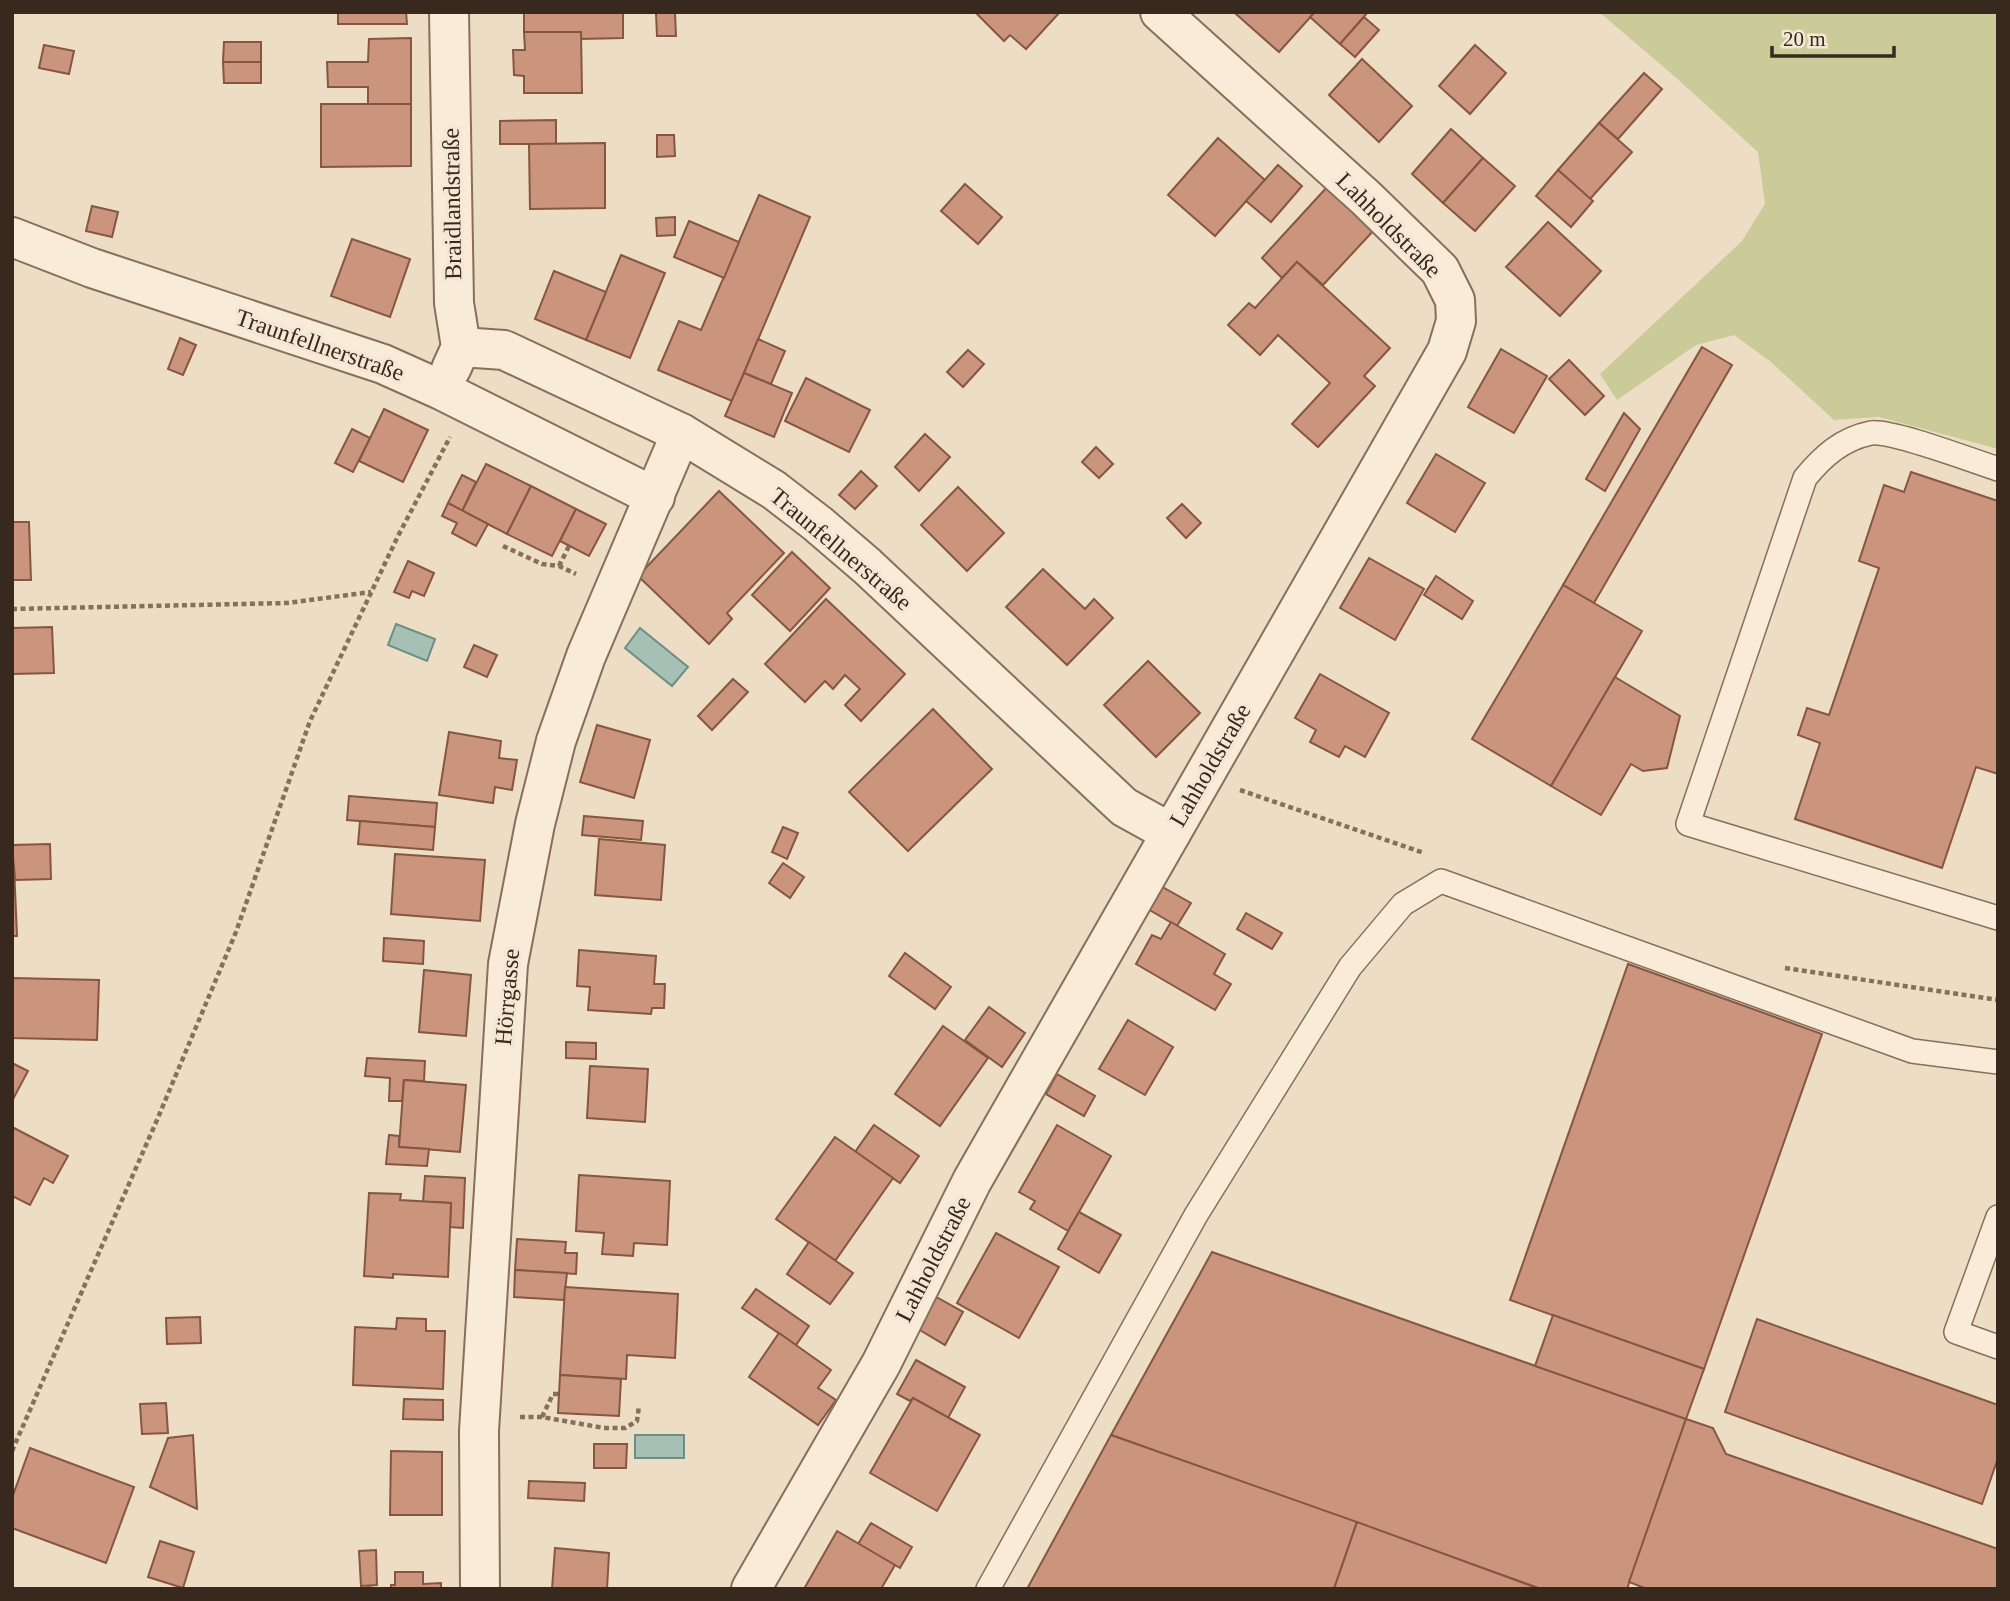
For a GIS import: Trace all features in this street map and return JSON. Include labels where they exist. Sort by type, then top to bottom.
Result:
[{"type":"street","name":"Braidlandstraße","points":[[449,12],[454,303],[461,347]]},
{"type":"street","name":"Lahholdstraße","points":[[751,1589],[881,1364],[972,1181],[1447,351],[1456,321],[1455,300],[1440,270],[1366,198],[1160,12]]},
{"type":"street","name":"Traunfellnerstraße","points":[[12,237],[92,268],[383,364],[441,390],[655,497]]},
{"type":"street","points":[[441,390],[461,347]]},
{"type":"street","name":"Traunfellnerstraße","points":[[461,347],[504,350],[681,433],[774,490],[867,566],[1124,807],[1171,833]]},
{"type":"street","name":"Hörrgasse","points":[[480,1589],[480,1416],[508,964],[535,824],[556,741],[586,656],[681,433]]},
{"type":"lane","points":[[1998,469],[1918,442],[1874,432],[1846,441],[1821,458],[1805,478],[1688,824],[1998,918]]},
{"type":"lane","points":[[988,1589],[1196,1215],[1350,967],[1403,904],[1441,881],[1912,1051],[1998,1062]]},
{"type":"lane","points":[[1998,1217],[1956,1332],[1998,1347]]},
{"type":"path","points":[[12,1451],[236,932],[310,720],[453,430]]},
{"type":"path","points":[[503,546],[542,564],[559,566],[614,593]]},
{"type":"path","points":[[559,566],[569,546]]},
{"type":"path","points":[[12,610],[287,603],[371,592]]},
{"type":"path","points":[[542,1417],[553,1394],[559,1394]]},
{"type":"path","points":[[480,1416],[542,1417],[604,1428],[625,1428],[637,1421],[639,1406]]},
{"type":"green space","points":[[1599,12],[1998,12],[1998,449],[1879,417],[1834,420],[1771,362],[1734,335],[1696,345],[1617,400],[1600,374],[1742,241],[1765,204],[1758,152]]},
{"type":"shaded area","points":[[396,624],[435,639],[427,661],[388,645]]},
{"type":"shaded area","points":[[640,628],[688,667],[672,686],[625,648]]},
{"type":"shaded area","points":[[635,1435],[684,1435],[684,1458],[635,1458]]},
{"type":"building","points":[[338,12],[406,12],[407,24],[338,24]]},
{"type":"building","points":[[524,12],[623,12],[623,38],[581,39],[581,32],[524,32]]},
{"type":"building","points":[[975,12],[1060,12],[1026,49],[1010,35],[1004,41]]},
{"type":"building","points":[[1315,12],[1279,52],[1236,14]]},
{"type":"building","points":[[1315,12],[1368,12],[1340,44],[1310,17]]},
{"type":"building","points":[[656,13],[675,13],[676,36],[657,36]]},
{"type":"building","points":[[1364,17],[1379,30],[1355,57],[1340,44]]},
{"type":"building","points":[[524,32],[581,32],[582,93],[524,93],[524,76],[514,75],[513,50],[525,50]]},
{"type":"building","points":[[411,38],[411,104],[368,104],[368,87],[328,87],[327,62],[368,62],[369,39]]},
{"type":"building","points":[[224,42],[261,42],[261,62],[223,62]]},
{"type":"building","points":[[44,45],[74,51],[69,74],[39,68]]},
{"type":"building","points":[[1475,45],[1506,73],[1470,114],[1439,86]]},
{"type":"building","points":[[1362,59],[1412,106],[1379,142],[1329,95]]},
{"type":"building","points":[[223,62],[261,62],[261,83],[224,83]]},
{"type":"building","points":[[1644,73],[1662,89],[1618,139],[1599,123]]},
{"type":"building","points":[[321,104],[411,104],[411,166],[321,167]]},
{"type":"building","points":[[556,120],[556,144],[500,144],[500,121]]},
{"type":"building","points":[[1599,123],[1632,152],[1590,199],[1558,170]]},
{"type":"building","points":[[1451,129],[1483,158],[1443,203],[1412,174]]},
{"type":"building","points":[[657,135],[674,135],[675,156],[657,157]]},
{"type":"building","points":[[1218,138],[1265,180],[1215,236],[1168,195]]},
{"type":"building","points":[[605,143],[605,208],[530,209],[529,144]]},
{"type":"building","points":[[1483,158],[1515,186],[1475,231],[1443,203]]},
{"type":"building","points":[[1278,165],[1302,186],[1271,222],[1246,201]]},
{"type":"building","points":[[1558,170],[1593,201],[1571,227],[1536,196]]},
{"type":"building","points":[[965,184],[1002,217],[978,244],[941,211]]},
{"type":"building","points":[[1328,186],[1375,229],[1323,285],[1297,262],[1282,278],[1262,258]]},
{"type":"building","points":[[759,195],[810,217],[732,401],[658,370],[679,321],[701,330]]},
{"type":"building","points":[[92,206],[118,212],[112,237],[86,231]]},
{"type":"building","points":[[675,217],[675,235],[657,236],[656,218]]},
{"type":"building","points":[[689,221],[739,242],[724,278],[674,257]]},
{"type":"building","points":[[1548,222],[1601,271],[1560,316],[1506,267]]},
{"type":"building","points":[[352,239],[410,259],[390,317],[331,296]]},
{"type":"building","points":[[621,255],[665,273],[630,358],[586,340]]},
{"type":"building","points":[[1297,262],[1390,348],[1364,376],[1375,386],[1318,447],[1292,424],[1330,383],[1278,335],[1260,355],[1228,325],[1249,303],[1255,308]]},
{"type":"building","points":[[554,271],[606,292],[586,340],[535,319]]},
{"type":"building","points":[[180,338],[196,345],[183,375],[168,369]]},
{"type":"building","points":[[758,339],[785,351],[771,384],[744,373]]},
{"type":"building","points":[[1702,347],[1732,365],[1594,603],[1563,585]]},
{"type":"building","points":[[1501,349],[1547,376],[1514,433],[1468,407]]},
{"type":"building","points":[[968,350],[984,364],[963,387],[947,372]]},
{"type":"building","points":[[1569,360],[1604,396],[1585,415],[1549,379]]},
{"type":"building","points":[[744,373],[792,393],[774,437],[725,416]]},
{"type":"building","points":[[806,378],[870,410],[849,452],[785,421]]},
{"type":"building","points":[[384,409],[428,430],[403,482],[359,461]]},
{"type":"building","points":[[1624,413],[1640,429],[1605,491],[1586,479]]},
{"type":"building","points":[[352,429],[370,438],[353,472],[335,463]]},
{"type":"building","points":[[925,434],[950,457],[919,491],[895,467]]},
{"type":"building","points":[[1096,447],[1113,464],[1099,478],[1082,462]]},
{"type":"building","points":[[1436,454],[1485,483],[1455,532],[1407,503]]},
{"type":"building","points":[[486,464],[531,486],[507,534],[462,511]]},
{"type":"building","points":[[861,471],[877,486],[855,509],[839,495]]},
{"type":"building","points":[[1911,472],[1998,501],[1998,774],[1976,767],[1942,868],[1795,819],[1820,743],[1798,735],[1807,708],[1829,715],[1879,568],[1859,561],[1884,485],[1904,492]]},
{"type":"building","points":[[462,475],[476,482],[462,511],[448,503]]},
{"type":"building","points":[[531,486],[576,509],[552,556],[507,534]]},
{"type":"building","points":[[958,487],[1004,533],[967,571],[921,525]]},
{"type":"building","points":[[719,491],[784,553],[727,613],[732,619],[709,644],[638,576]]},
{"type":"building","points":[[448,503],[488,524],[476,546],[452,533],[457,523],[442,516]]},
{"type":"building","points":[[1182,504],[1201,523],[1186,538],[1167,518]]},
{"type":"building","points":[[576,509],[606,524],[589,556],[560,541]]},
{"type":"building","points":[[12,522],[29,522],[31,580],[12,580]]},
{"type":"building","points":[[792,552],[830,588],[790,631],[752,595]]},
{"type":"building","points":[[1369,558],[1424,589],[1395,640],[1340,608]]},
{"type":"building","points":[[408,561],[434,573],[424,596],[412,591],[409,598],[394,592]]},
{"type":"building","points":[[1043,569],[1085,609],[1094,599],[1113,618],[1067,665],[1006,607]]},
{"type":"building","points":[[1436,576],[1473,601],[1462,619],[1424,595]]},
{"type":"building","points":[[1563,585],[1642,631],[1551,786],[1472,739]]},
{"type":"building","points":[[826,599],[905,674],[861,721],[845,705],[860,689],[845,675],[833,689],[825,681],[805,702],[765,664]]},
{"type":"building","points":[[52,627],[54,673],[12,674],[12,628]]},
{"type":"building","points":[[474,645],[497,655],[487,677],[464,667]]},
{"type":"building","points":[[1148,661],[1200,713],[1156,757],[1104,705]]},
{"type":"building","points":[[1320,674],[1389,713],[1365,757],[1345,746],[1339,757],[1310,742],[1316,730],[1295,718]]},
{"type":"building","points":[[1615,677],[1680,716],[1667,768],[1643,771],[1631,764],[1601,815],[1551,786]]},
{"type":"building","points":[[733,679],[748,692],[712,730],[698,716]]},
{"type":"building","points":[[933,709],[992,769],[908,851],[849,792]]},
{"type":"building","points":[[597,725],[650,740],[634,798],[580,782]]},
{"type":"building","points":[[449,732],[501,741],[499,758],[517,760],[512,790],[495,787],[493,803],[439,795]]},
{"type":"building","points":[[349,796],[437,803],[435,827],[347,820]]},
{"type":"building","points":[[584,816],[643,821],[641,840],[582,835]]},
{"type":"building","points":[[360,821],[435,827],[433,850],[358,844]]},
{"type":"building","points":[[783,827],[798,833],[787,859],[772,852]]},
{"type":"building","points":[[599,839],[665,845],[661,900],[595,895]]},
{"type":"building","points":[[50,844],[51,879],[15,880],[12,845]]},
{"type":"building","points":[[395,854],[485,860],[480,921],[391,914]]},
{"type":"building","points":[[783,863],[804,877],[790,898],[769,883]]},
{"type":"building","points":[[14,866],[17,936],[12,936]]},
{"type":"building","points":[[1159,885],[1191,903],[1177,926],[1146,908]]},
{"type":"building","points":[[1246,913],[1282,933],[1272,949],[1237,929]]},
{"type":"building","points":[[1171,922],[1225,954],[1214,974],[1231,984],[1215,1010],[1136,964],[1152,935],[1161,939]]},
{"type":"building","points":[[384,938],[424,941],[423,964],[383,961]]},
{"type":"building","points":[[579,950],[656,956],[654,984],[665,984],[664,1008],[652,1008],[651,1014],[588,1010],[590,987],[577,986]]},
{"type":"building","points":[[905,953],[951,987],[935,1009],[889,976]]},
{"type":"building","points":[[1628,964],[1822,1034],[1704,1369],[1510,1300]]},
{"type":"building","points":[[424,970],[471,975],[466,1036],[419,1032]]},
{"type":"building","points":[[12,978],[99,980],[97,1040],[12,1038]]},
{"type":"building","points":[[989,1007],[1025,1033],[1002,1067],[965,1040]]},
{"type":"building","points":[[1128,1020],[1173,1047],[1145,1095],[1099,1069]]},
{"type":"building","points":[[943,1026],[988,1058],[940,1126],[895,1094]]},
{"type":"building","points":[[566,1042],[596,1043],[596,1059],[566,1058]]},
{"type":"building","points":[[367,1058],[425,1061],[424,1081],[404,1080],[402,1101],[389,1101],[390,1078],[365,1076]]},
{"type":"building","points":[[12,1063],[28,1071],[12,1101]]},
{"type":"building","points":[[590,1066],[648,1069],[645,1122],[587,1118]]},
{"type":"building","points":[[1057,1074],[1095,1096],[1084,1116],[1046,1094]]},
{"type":"building","points":[[404,1080],[466,1085],[460,1152],[399,1147]]},
{"type":"building","points":[[874,1125],[919,1156],[900,1183],[855,1152]]},
{"type":"building","points":[[1057,1125],[1111,1156],[1068,1231],[1030,1209],[1035,1201],[1019,1192]]},
{"type":"building","points":[[12,1127],[68,1156],[53,1183],[44,1178],[30,1205],[12,1196]]},
{"type":"building","points":[[389,1135],[399,1136],[399,1147],[429,1149],[427,1166],[386,1164]]},
{"type":"building","points":[[835,1137],[893,1178],[835,1261],[776,1219]]},
{"type":"building","points":[[579,1175],[670,1181],[667,1245],[634,1243],[633,1256],[602,1254],[604,1233],[576,1231]]},
{"type":"building","points":[[425,1176],[465,1178],[463,1228],[450,1227],[451,1203],[423,1202]]},
{"type":"building","points":[[369,1193],[401,1194],[400,1200],[451,1203],[448,1277],[393,1274],[393,1278],[364,1276]]},
{"type":"building","points":[[1079,1212],[1121,1235],[1099,1273],[1058,1249]]},
{"type":"building","points":[[996,1233],[1059,1267],[1019,1338],[957,1303]]},
{"type":"building","points":[[517,1239],[566,1242],[565,1253],[577,1253],[576,1274],[515,1270]]},
{"type":"building","points":[[809,1242],[853,1273],[830,1304],[787,1274]]},
{"type":"building","points":[[1212,1252],[1686,1419],[1627,1589],[1541,1589],[1111,1435]]},
{"type":"building","points":[[515,1270],[567,1273],[564,1300],[514,1297]]},
{"type":"building","points":[[565,1287],[678,1294],[675,1358],[627,1355],[626,1379],[560,1375]]},
{"type":"building","points":[[756,1289],[809,1326],[796,1345],[742,1308]]},
{"type":"building","points":[[931,1294],[963,1312],[945,1345],[913,1326]]},
{"type":"building","points":[[1553,1315],[1704,1369],[1686,1419],[1535,1366]]},
{"type":"building","points":[[200,1317],[201,1343],[167,1344],[166,1318]]},
{"type":"building","points":[[397,1318],[426,1319],[426,1331],[445,1331],[443,1389],[353,1385],[355,1327],[396,1329]]},
{"type":"building","points":[[1757,1319],[1998,1405],[1998,1458],[1982,1504],[1725,1412]]},
{"type":"building","points":[[779,1333],[831,1370],[818,1388],[836,1400],[818,1425],[749,1377]]},
{"type":"building","points":[[916,1360],[965,1387],[948,1418],[913,1398],[910,1401],[897,1394]]},
{"type":"building","points":[[560,1375],[621,1379],[619,1416],[558,1413]]},
{"type":"building","points":[[913,1398],[980,1435],[937,1511],[870,1473]]},
{"type":"building","points":[[404,1399],[443,1400],[443,1420],[403,1419]]},
{"type":"building","points":[[166,1403],[168,1433],[142,1434],[140,1404]]},
{"type":"building","points":[[1686,1419],[1713,1428],[1726,1454],[1998,1549],[1998,1589],[1647,1589],[1629,1582]]},
{"type":"building","points":[[193,1435],[197,1509],[150,1487],[168,1438]]},
{"type":"building","points":[[1111,1435],[1357,1522],[1334,1589],[1027,1589]]},
{"type":"building","points":[[594,1444],[627,1444],[626,1468],[594,1468]]},
{"type":"building","points":[[30,1448],[134,1487],[106,1563],[12,1528],[12,1498]]},
{"type":"building","points":[[391,1451],[442,1452],[442,1515],[390,1515]]},
{"type":"building","points":[[529,1481],[585,1483],[584,1501],[528,1498]]},
{"type":"building","points":[[1357,1522],[1540,1589],[1334,1589]]},
{"type":"building","points":[[871,1523],[912,1547],[900,1568],[858,1544]]},
{"type":"building","points":[[837,1531],[895,1565],[881,1589],[804,1589]]},
{"type":"building","points":[[160,1541],[194,1552],[183,1588],[148,1577]]},
{"type":"building","points":[[555,1548],[609,1553],[607,1589],[552,1589]]},
{"type":"building","points":[[376,1550],[377,1585],[361,1586],[359,1551]]},
{"type":"building","points":[[395,1572],[423,1572],[423,1584],[441,1583],[441,1589],[391,1589],[391,1585],[395,1585]]}]
